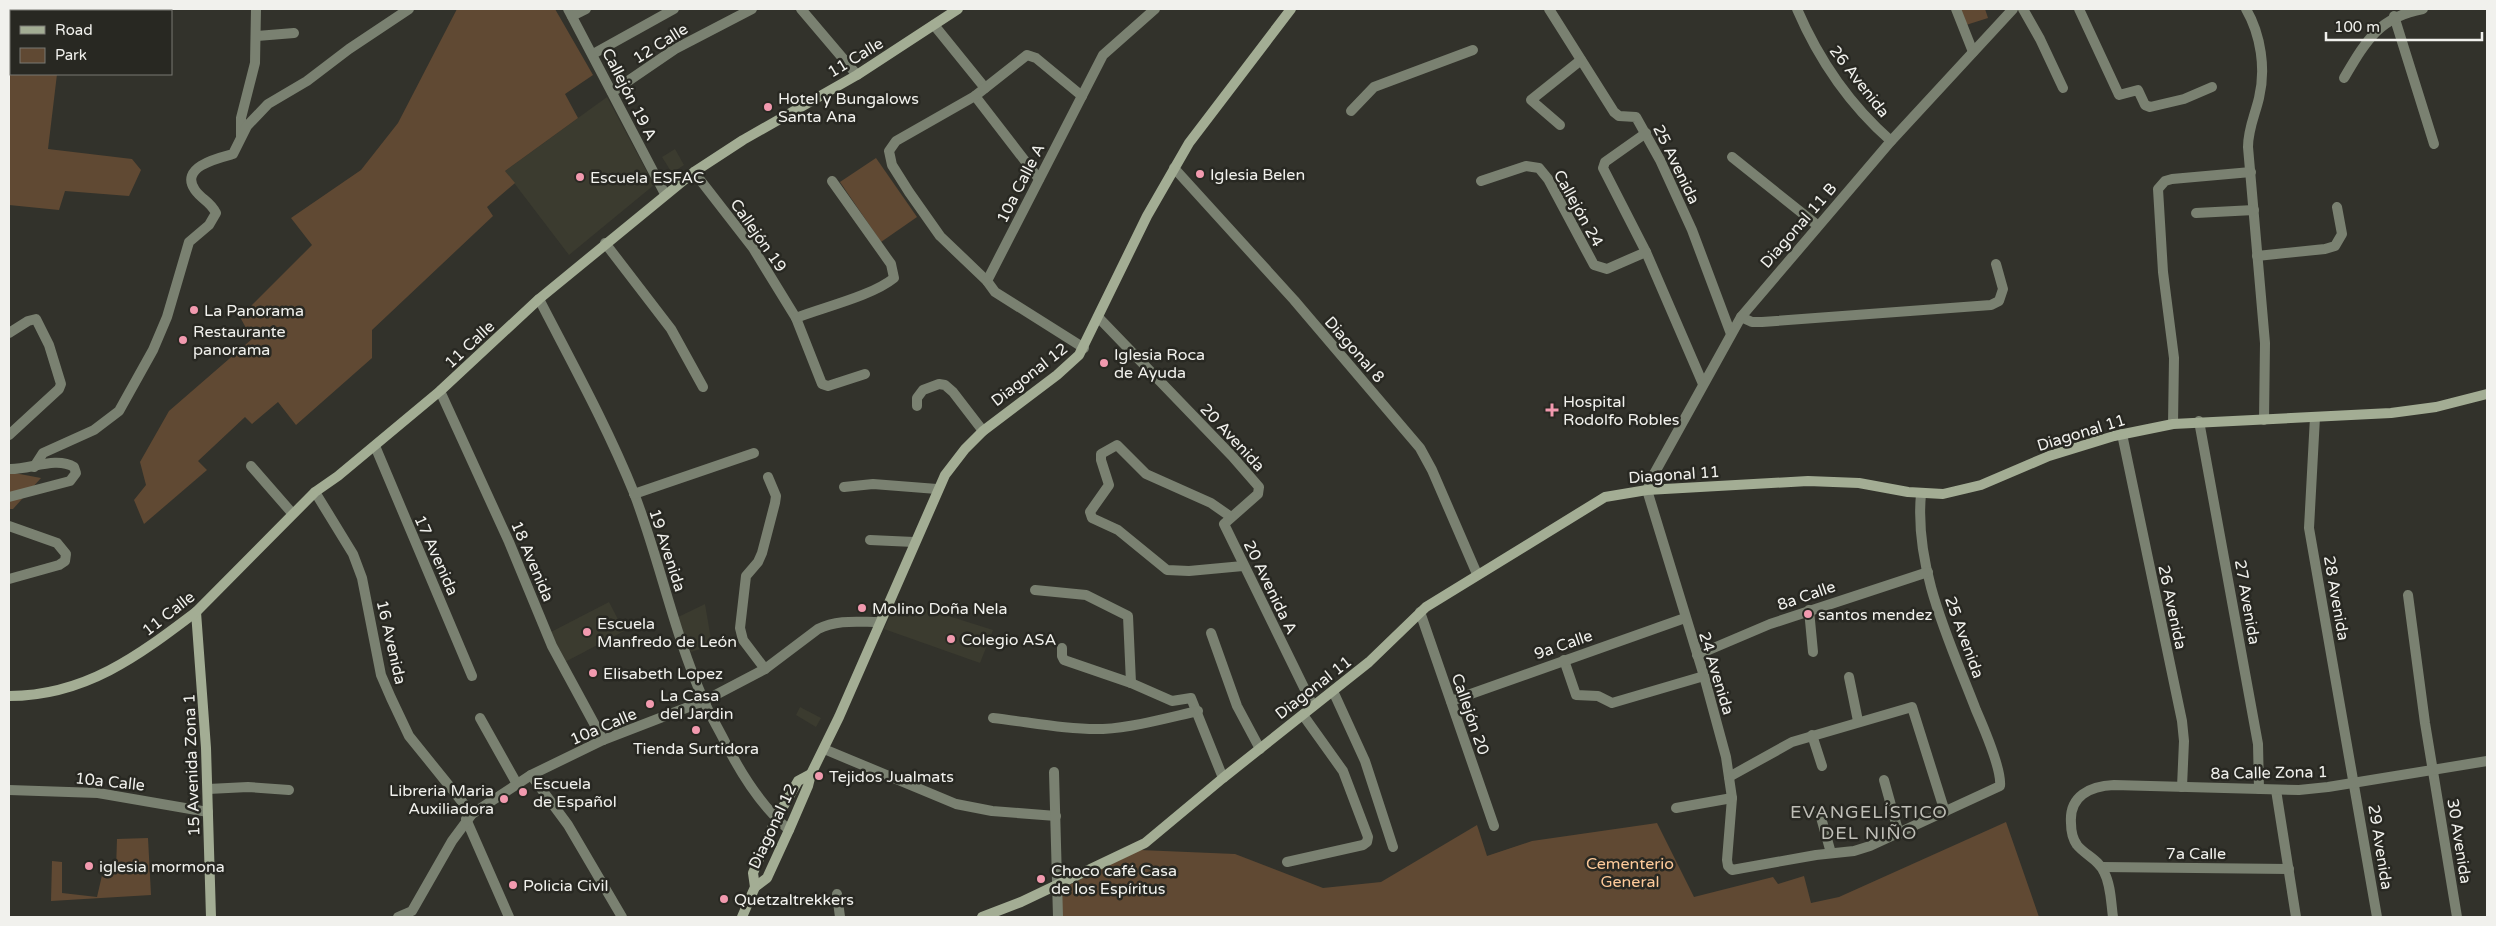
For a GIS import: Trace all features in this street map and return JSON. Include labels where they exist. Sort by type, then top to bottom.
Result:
[{"type":"street","points":[[242,139],[241,118],[255,63],[256,9]]},
{"type":"street","points":[[34,467],[43,453],[94,430],[119,411],[153,350],[167,317],[189,242],[209,225],[216,213],[212,204],[196,191],[192,181],[196,169],[210,159],[233,154],[247,126],[268,104],[307,81],[349,49],[409,9]]},
{"type":"street","points":[[570,13],[586,9]]},
{"type":"street","points":[[593,54],[674,9]]},
{"type":"street","name":"12 Calle","points":[[612,92],[675,49],[752,9]]},
{"type":"street","points":[[801,9],[857,74]]},
{"type":"street","name":"11 Calle","points":[[9,696],[34,696],[78,686],[109,673],[196,612],[292,513],[440,392],[539,299],[665,194],[694,172],[743,140],[857,74],[957,9]]},
{"type":"street","name":"10a Calle A","points":[[987,281],[1106,51],[1155,9]]},
{"type":"street","name":"Diagonal 12","points":[[742,917],[755,887],[766,878],[789,830],[808,786],[811,774],[824,749],[937,489],[956,459],[983,431],[1057,375],[1084,348],[1147,216],[1174,168],[1220,100],[1291,9]]},
{"type":"street","name":"25 Avenida","points":[[1548,9],[1614,112],[1619,116],[1636,117],[1646,133],[1692,230],[1732,334]]},
{"type":"street","name":"26 Avenida","points":[[1798,9],[1823,61],[1871,122],[1891,141]]},
{"type":"street","points":[[1956,9],[1973,52]]},
{"type":"street","name":"Diagonal 11 B","points":[[1647,490],[1741,317],[1817,225],[2012,9]]},
{"type":"street","points":[[2023,9],[2040,39],[2063,88]]},
{"type":"street","points":[[2079,9],[2119,95],[2138,90],[2145,106],[2150,107],[2184,99],[2212,87]]},
{"type":"street","points":[[2246,9],[2258,34],[2261,66],[2259,97],[2248,135],[2265,343],[2264,420]]},
{"type":"street","points":[[2344,78],[2362,48],[2382,25],[2394,16],[2423,9]]},
{"type":"street","name":"Callejón 19 A","points":[[570,13],[665,194]]},
{"type":"street","points":[[2394,16],[2434,144]]},
{"type":"street","points":[[934,25],[985,88]]},
{"type":"street","points":[[257,36],[294,33]]},
{"type":"street","points":[[1351,111],[1374,87],[1473,50]]},
{"type":"street","points":[[1082,96],[1030,55],[975,96],[896,141],[889,151],[892,164],[940,236],[987,281],[999,296],[1042,320],[1084,348]]},
{"type":"street","points":[[1560,125],[1531,100],[1581,60]]},
{"type":"street","points":[[975,96],[1039,179]]},
{"type":"street","points":[[1646,133],[1603,166],[1646,252],[1703,384]]},
{"type":"street","points":[[1732,157],[1817,225]]},
{"type":"street","name":"Callejón 24","points":[[1481,181],[1526,166],[1538,168],[1548,179],[1594,265],[1607,269],[1646,252]]},
{"type":"street","name":"Diagonal 8","points":[[1174,168],[1294,300],[1420,448],[1432,470],[1477,574]]},
{"type":"street","name":"Callejón 19","points":[[694,172],[753,248],[796,318],[822,384],[828,386],[865,374]]},
{"type":"street","points":[[2173,424],[2173,349],[2163,272],[2158,189],[2165,181],[2172,179],[2251,172]]},
{"type":"street","points":[[796,318],[868,293],[885,285],[894,278],[892,264],[832,181]]},
{"type":"street","points":[[2257,256],[2335,246],[2342,234],[2337,207]]},
{"type":"street","points":[[2196,213],[2254,210]]},
{"type":"street","points":[[605,244],[671,329],[703,387]]},
{"type":"street","points":[[1741,317],[1752,322],[1762,322],[1990,305],[1999,301],[2003,293],[1996,264]]},
{"type":"street","name":"19 Avenida","points":[[539,299],[604,424],[634,494],[676,625],[704,701],[753,790],[776,819],[789,830]]},
{"type":"street","name":"20 Avenida","points":[[1098,318],[1232,456],[1259,487],[1260,492],[1231,516]]},
{"type":"street","points":[[9,333],[28,321],[36,319],[49,346],[61,384],[59,389],[9,435]]},
{"type":"street","points":[[918,406],[918,394],[939,384],[945,385],[953,392],[983,431]]},
{"type":"street","name":"18 Avenida","points":[[440,392],[509,542],[552,646],[603,740]]},
{"type":"street","name":"Diagonal 11","points":[[982,917],[1145,843],[1223,778],[1369,662],[1420,612],[1477,574],[1596,502],[1617,494],[1647,490],[1835,481],[1921,494],[1943,494],[1981,485],[2049,456],[2122,434],[2173,424],[2416,410],[2487,394]]},
{"type":"street","name":"28 Avenida","points":[[2315,417],[2309,528],[2355,782]]},
{"type":"street","name":"27 Avenida","points":[[2200,421],[2258,744],[2259,789]]},
{"type":"street","name":"26 Avenida","points":[[2122,434],[2182,721],[2184,741],[2182,787]]},
{"type":"street","points":[[1231,516],[1211,503],[1143,472],[1118,445],[1101,454],[1101,460],[1109,484],[1090,512],[1092,518],[1118,530],[1167,570],[1189,572],[1243,566]]},
{"type":"street","name":"17 Avenida","points":[[374,446],[472,676]]},
{"type":"street","points":[[634,494],[754,453]]},
{"type":"street","points":[[9,469],[54,463],[69,464],[74,467],[76,473],[70,481],[9,497]]},
{"type":"street","points":[[251,466],[292,513]]},
{"type":"street","points":[[765,669],[743,640],[740,628],[746,576],[758,562],[776,496],[768,477]]},
{"type":"street","points":[[844,487],[874,484],[937,489]]},
{"type":"street","name":"24 Avenida","points":[[1647,490],[1704,676],[1730,777],[1732,798],[1727,860],[1729,869],[1740,870],[1831,853]]},
{"type":"street","name":"16 Avenida","points":[[316,492],[342,534],[359,570],[376,642],[381,675],[394,706],[409,736],[469,816],[509,917]]},
{"type":"street","name":"25 Avenida","points":[[1921,494],[1920,511],[1928,572],[1943,626],[1989,742],[2000,786],[1945,812]]},
{"type":"street","name":"20 Avenida A","points":[[1231,516],[1224,524],[1313,706]]},
{"type":"street","points":[[9,526],[57,543],[66,554],[65,561],[59,565],[9,579]]},
{"type":"street","points":[[870,540],[914,542]]},
{"type":"street","name":"8a Calle","points":[[1697,655],[1746,633],[1809,610],[1928,572]]},
{"type":"street","points":[[1035,590],[1086,595],[1128,616],[1131,682]]},
{"type":"street","name":"30 Avenida","points":[[2408,595],[2433,770],[2457,917]]},
{"type":"street","points":[[1809,610],[1813,652]]},
{"type":"street","name":"15 Avenida Zona 1","points":[[196,612],[208,789],[211,917]]},
{"type":"street","name":"Callejón 20","points":[[1420,612],[1494,826]]},
{"type":"street","name":"9a Calle","points":[[1451,701],[1685,618]]},
{"type":"street","name":"10a Calle","points":[[398,917],[412,911],[469,816],[531,775],[603,740],[704,701],[765,669],[818,629],[828,624],[839,622],[879,622]]},
{"type":"street","points":[[1211,633],[1237,706],[1260,749]]},
{"type":"street","points":[[1062,648],[1064,660],[1131,682],[1172,701],[1191,698],[1198,711],[1223,778]]},
{"type":"street","points":[[1564,660],[1576,695],[1598,696],[1612,703],[1704,676]]},
{"type":"street","points":[[1849,677],[1858,721]]},
{"type":"street","points":[[1333,692],[1362,754],[1393,847]]},
{"type":"street","points":[[1730,777],[1782,746],[1858,721],[1912,707],[1945,812],[1899,834],[1854,851],[1831,853],[1820,814]]},
{"type":"street","points":[[993,718],[1076,728],[1104,728],[1136,724],[1198,711]]},
{"type":"street","points":[[1287,862],[1363,845],[1368,837],[1343,771],[1303,715]]},
{"type":"street","points":[[480,718],[517,784]]},
{"type":"street","points":[[1812,736],[1822,766]]},
{"type":"street","points":[[824,749],[956,804],[992,811],[1056,816]]},
{"type":"street","name":"8a Calle Zona 1","points":[[2102,868],[2079,847],[2072,835],[2070,819],[2072,809],[2081,795],[2104,785],[2276,790],[2328,787],[2487,761]]},
{"type":"street","points":[[1054,772],[1058,917]]},
{"type":"street","name":"Diagonal 12","points":[[755,887],[753,873],[776,819],[798,781],[811,774]]},
{"type":"street","points":[[531,775],[568,825],[622,917]]},
{"type":"street","points":[[1884,780],[1899,834]]},
{"type":"street","name":"29 Avenida","points":[[2355,782],[2377,917]]},
{"type":"street","points":[[208,789],[248,787],[289,790]]},
{"type":"street","name":"10a Calle","points":[[9,790],[98,793],[208,812]]},
{"type":"street","points":[[2276,790],[2296,917]]},
{"type":"street","points":[[1676,808],[1732,798]]},
{"type":"street","points":[[2102,868],[2108,884],[2113,917]]},
{"type":"street","name":"7a Calle","points":[[2102,868],[2289,869]]},
{"type":"street","points":[[837,894],[840,917]]},
{"type":"shaded area","name":"Escuela ESFAC","points":[[607,97],[654,185],[569,255],[505,171]]},
{"type":"shaded area","points":[[675,149],[684,165],[672,173],[662,157]]},
{"type":"shaded area","name":"Colegio ASA","points":[[898,600],[993,630],[980,663],[884,629]]},
{"type":"shaded area","name":"Escuela Manfredo de León","points":[[609,602],[624,631],[565,662],[549,633]]},
{"type":"shaded area","points":[[705,604],[712,645],[691,652],[674,619]]},
{"type":"shaded area","points":[[800,707],[821,718],[816,727],[796,715]]},
{"type":"green space","points":[[9,9],[21,9],[10,10],[10,75],[57,75],[48,149],[132,159],[141,170],[129,196],[65,191],[59,210],[9,205]]},
{"type":"green space","points":[[457,9],[555,9],[593,75],[565,94],[578,118],[505,171],[515,183],[487,207],[493,216],[372,330],[372,358],[296,425],[278,402],[252,424],[245,417],[198,461],[207,470],[144,524],[134,500],[146,485],[140,462],[169,411],[252,339],[240,317],[312,245],[291,218],[361,170],[398,123]]},
{"type":"green space","points":[[1960,9],[1985,9],[1988,18],[1966,25]]},
{"type":"green space","points":[[876,158],[917,217],[881,242],[840,182]]},
{"type":"green space","points":[[9,472],[41,478],[13,509],[9,509]]},
{"type":"green space","name":"Cementerio General","points":[[2006,822],[2039,917],[1059,917],[1059,890],[1140,850],[1235,854],[1323,888],[1381,882],[1477,825],[1487,856],[1532,841],[1657,823],[1694,897],[1773,877],[1778,884],[1804,876],[1811,903],[1839,897]]},
{"type":"green space","points":[[148,838],[151,895],[51,901],[52,861],[62,862],[62,893],[97,897],[103,871],[116,870],[117,839]]},
{"type":"place","name":"Hotel y Bungalows Santa Ana","points":[[768,107]]},
{"type":"place","name":"Iglesia Belen","points":[[1200,174]]},
{"type":"place","name":"Escuela ESFAC","points":[[580,177]]},
{"type":"place","name":"La Panorama","points":[[194,310]]},
{"type":"place","name":"Restaurante panorama","points":[[183,340]]},
{"type":"place","name":"Iglesia Roca de Ayuda","points":[[1104,363]]},
{"type":"place","name":"Hospital Rodolfo Robles","points":[[1552,410]]},
{"type":"place","name":"Molino Doña Nela","points":[[862,608]]},
{"type":"place","name":"santos mendez","points":[[1808,614]]},
{"type":"place","name":"Escuela Manfredo de León","points":[[587,632]]},
{"type":"place","name":"Colegio ASA","points":[[951,639]]},
{"type":"place","name":"Elisabeth Lopez","points":[[593,673]]},
{"type":"place","name":"La Casa del Jardin","points":[[650,704]]},
{"type":"place","name":"Tienda Surtidora","points":[[696,730]]},
{"type":"place","name":"Tejidos Jualmats","points":[[819,776]]},
{"type":"place","name":"Escuela de Español","points":[[523,792]]},
{"type":"place","name":"Libreria Maria Auxiliadora","points":[[504,799]]},
{"type":"place","name":"iglesia mormona","points":[[89,866]]},
{"type":"place","name":"Choco café Casa de los Espíritus","points":[[1041,879]]},
{"type":"place","name":"Policia Civil","points":[[513,885]]},
{"type":"place","name":"Quetzaltrekkers","points":[[724,899]]},
{"type":"district","name":"EVANGELÍSTICO DEL NIÑO","points":[[1869,822]]}]
